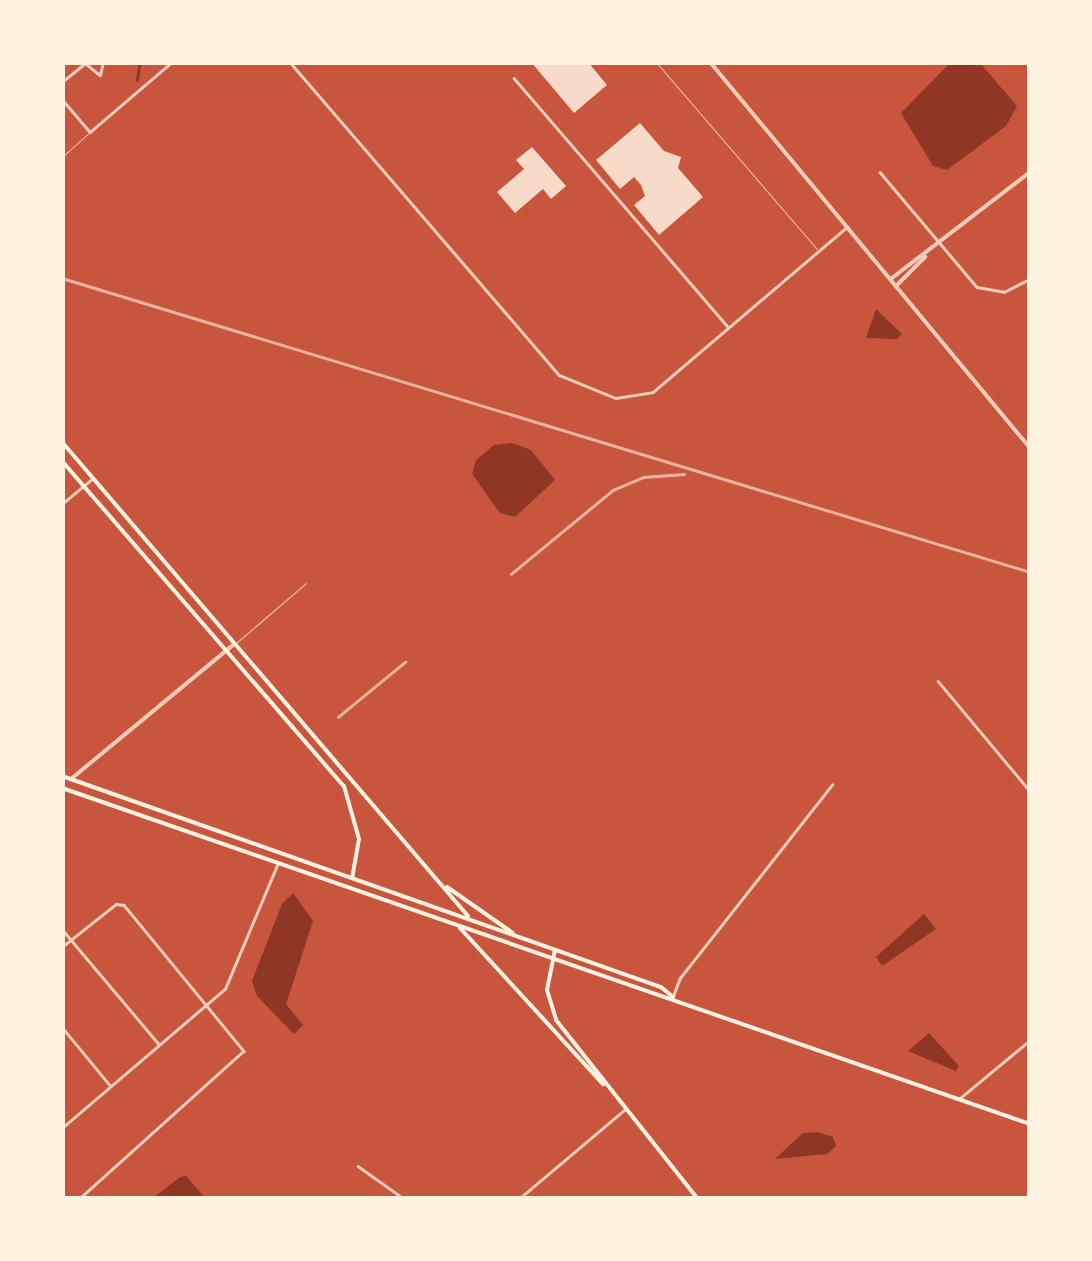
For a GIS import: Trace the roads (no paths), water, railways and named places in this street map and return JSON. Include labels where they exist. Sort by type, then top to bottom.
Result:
[{"type":"main road","points":[[62,442],[471,920]]},
{"type":"main road","points":[[62,460],[224,652],[344,786],[359,839],[352,878]]},
{"type":"main road","points":[[62,776],[660,987],[673,997]]},
{"type":"main road","points":[[62,787],[71,780]]},
{"type":"main road","points":[[62,787],[552,961],[673,997],[1030,1124]]},
{"type":"main road","points":[[444,885],[521,938]]},
{"type":"main road","points":[[460,928],[603,1084]]},
{"type":"main road","points":[[555,950],[547,990],[556,1020],[697,1198]]},
{"type":"street","points":[[62,82],[86,63],[100,74],[103,62]]},
{"type":"street","points":[[62,99],[90,132],[172,62]]},
{"type":"street","points":[[290,62],[559,375],[627,400],[663,384],[848,226]]},
{"type":"street","points":[[710,62],[1030,448]]},
{"type":"street","points":[[514,78],[729,328]]},
{"type":"street","points":[[880,172],[940,245],[984,290],[1009,291],[1030,278]]},
{"type":"street","points":[[896,285],[1030,172]]},
{"type":"street","points":[[891,279],[925,257]]},
{"type":"street","points":[[62,504],[93,479]]},
{"type":"street","points":[[62,492],[68,500]]},
{"type":"street","points":[[71,780],[233,645]]},
{"type":"street","points":[[938,681],[1030,791]]},
{"type":"street","points":[[673,997],[680,978],[832,785]]},
{"type":"street","points":[[63,1127],[208,1005],[240,965],[277,865]]},
{"type":"street","points":[[62,948],[119,903],[243,1048],[242,1058],[81,1198]]},
{"type":"street","points":[[62,929],[160,1045]]},
{"type":"street","points":[[62,1028],[111,1086]]},
{"type":"street","points":[[959,1099],[1030,1040]]},
{"type":"street","points":[[520,1198],[624,1110]]},
{"type":"street","points":[[358,1166],[403,1198]]},
{"type":"street","points":[[834,1198],[856,1198]]},
{"type":"lane","points":[[656,62],[819,251]]},
{"type":"lane","points":[[62,157],[90,132]]},
{"type":"lane","points":[[233,645],[306,583]]},
{"type":"waterway","points":[[137,80],[140,62]]},
{"type":"railway","points":[[62,278],[1030,572]]},
{"type":"railway","points":[[511,574],[613,490],[643,477],[684,474]]},
{"type":"railway","points":[[338,717],[405,662]]}]
